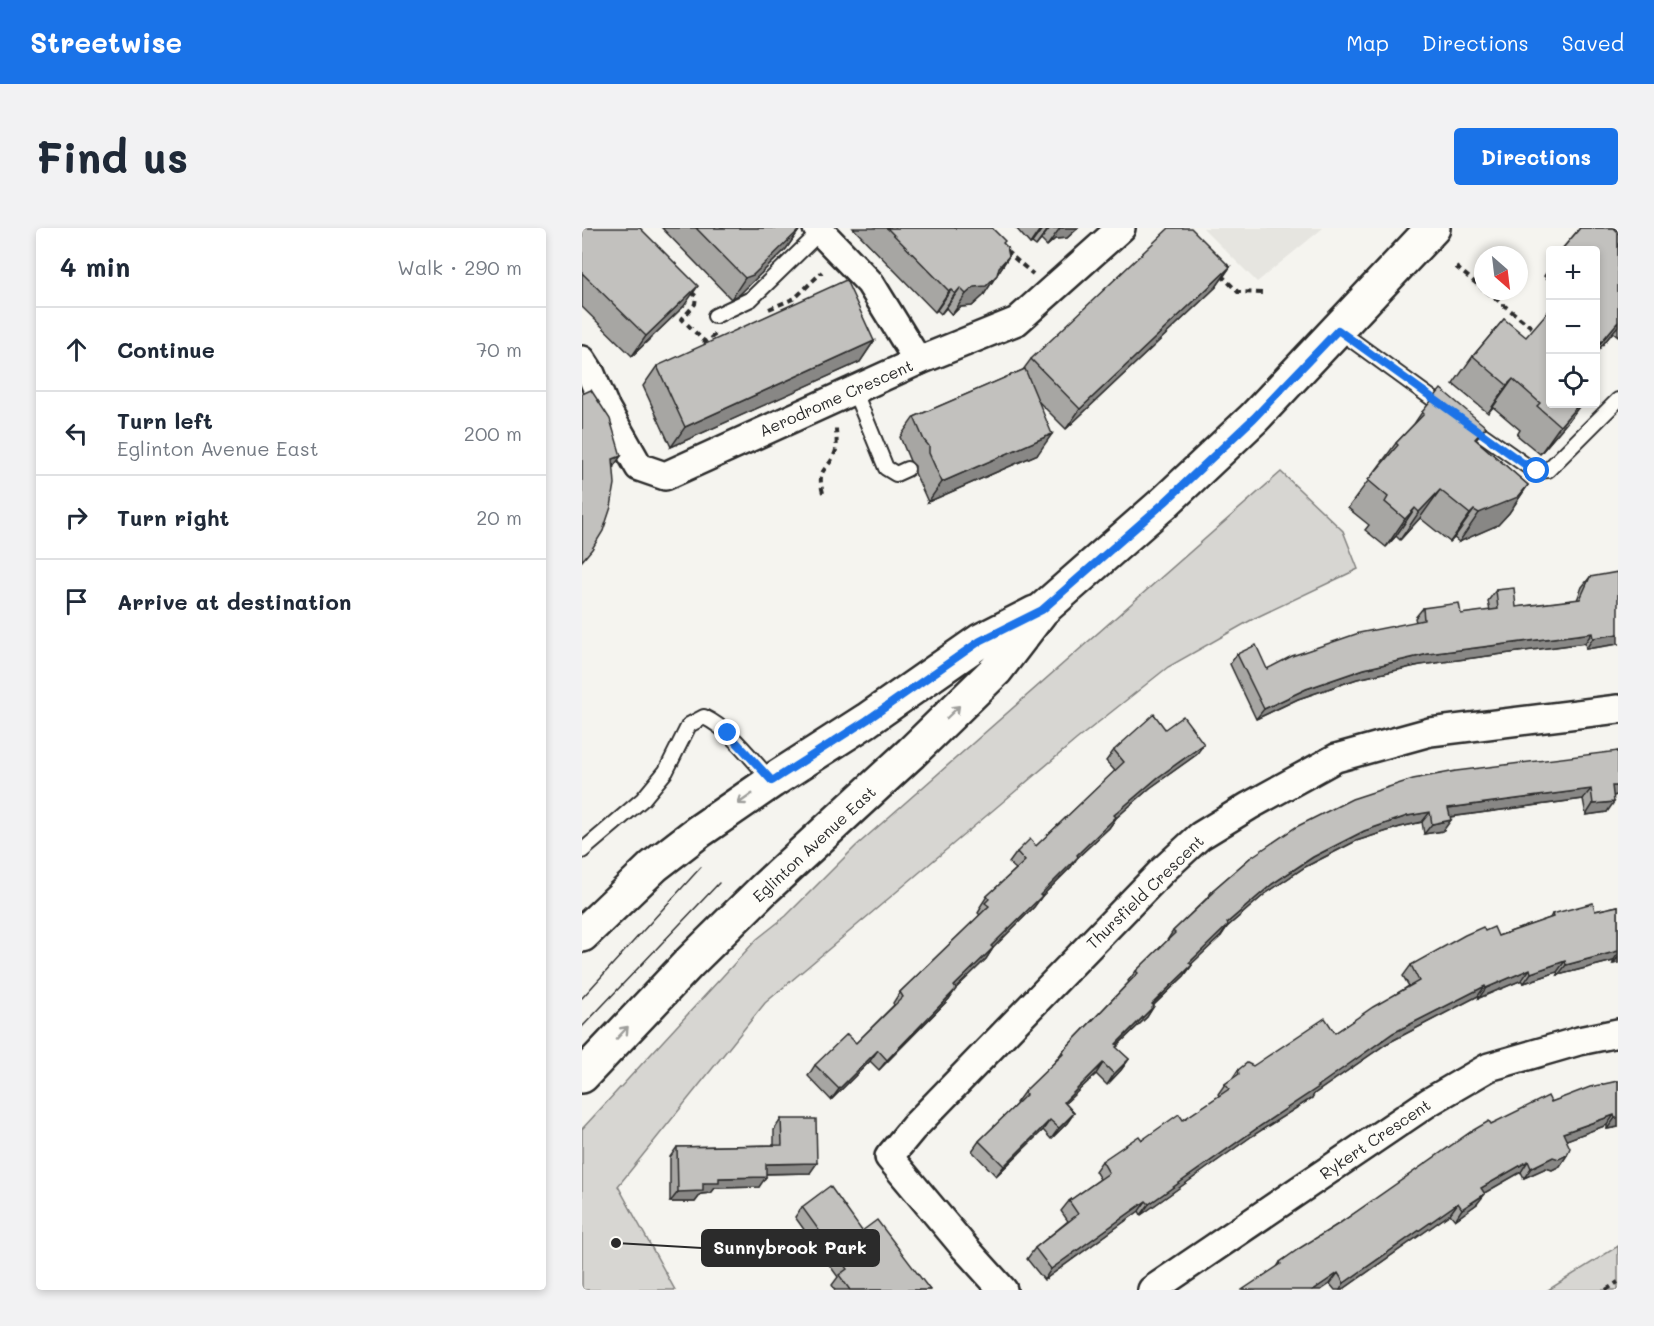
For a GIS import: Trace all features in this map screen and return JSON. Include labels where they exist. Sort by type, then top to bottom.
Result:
[{"type":"main road","name":"Eglinton Avenue East","points":[[582,1076],[682,970],[765,888],[912,753],[996,670],[1042,610],[1165,502],[1254,418],[1433,228]]},
{"type":"main road","name":"Eglinton Avenue East","points":[[582,935],[654,866],[698,832],[867,720],[980,641],[1042,610]]},
{"type":"street","name":"Aerodrome Crescent","points":[[582,360],[591,374],[604,407],[639,467],[665,476],[918,361],[1017,321],[1121,228]]},
{"type":"street","points":[[818,230],[870,283],[918,361]]},
{"type":"street","name":"Thursfield Crescent","points":[[1004,1290],[965,1248],[889,1157],[913,1128],[1162,871],[1200,836],[1336,758],[1430,732],[1618,709]]},
{"type":"street","name":"Rykert Crescent","points":[[1152,1290],[1429,1102],[1489,1067],[1580,1041],[1618,1033]]},
{"type":"lane","points":[[715,316],[751,300],[818,230]]},
{"type":"lane","points":[[1338,330],[1508,453],[1537,471],[1548,470],[1618,400]]},
{"type":"lane","points":[[854,390],[886,468],[896,474],[907,469]]},
{"type":"lane","points":[[582,851],[642,799],[666,771],[689,725],[704,717],[717,723],[728,733],[772,781]]},
{"type":"path","points":[[1002,248],[1036,276]]},
{"type":"path","points":[[1216,267],[1224,280],[1238,292],[1264,293]]},
{"type":"path","points":[[1456,267],[1474,282]]},
{"type":"path","points":[[1497,300],[1535,330]]},
{"type":"path","points":[[823,493],[819,479],[823,469],[835,453],[836,428]]},
{"type":"path","points":[[1606,1290],[1618,1282]]},
{"type":"shaded area","points":[[1203,228],[1323,228],[1257,282]]},
{"type":"shaded area","points":[[1281,472],[1343,531],[1358,569],[1253,619],[1168,667],[1076,740],[765,1003],[618,1186],[675,1290],[582,1290],[582,1129],[757,939],[786,916],[856,846]]},
{"type":"shaded area","points":[[1618,1246],[1618,1290],[1548,1290]]},
{"type":"building","points":[[582,228],[640,228],[698,286],[646,336],[582,273]]},
{"type":"building","points":[[696,228],[800,229],[753,275],[745,278]]},
{"type":"building","points":[[887,228],[992,228],[1005,241],[1003,243],[1007,247],[1009,256],[999,267],[997,275],[986,286],[974,287],[966,294],[960,288],[955,294],[949,291]]},
{"type":"building","points":[[1169,228],[1191,228],[1230,267],[1080,409],[1031,359]]},
{"type":"building","points":[[1580,228],[1614,228],[1618,232],[1618,322],[1600,343],[1600,246],[1565,246]]},
{"type":"building","points":[[846,280],[874,341],[685,427],[657,366]]},
{"type":"building","points":[[1546,314],[1546,408],[1576,408],[1560,426],[1537,406],[1540,403],[1513,379],[1507,385],[1473,356],[1504,319],[1526,337]]},
{"type":"building","points":[[1025,369],[1052,434],[942,482],[929,453],[929,446],[914,417]]},
{"type":"building","points":[[1441,389],[1486,427],[1475,439],[1528,485],[1518,497],[1479,513],[1474,510],[1470,514],[1440,490],[1419,512],[1415,508],[1405,519],[1385,502],[1388,497],[1368,480],[1398,445],[1396,443],[1424,414],[1422,412]]},
{"type":"building","points":[[591,390],[610,419],[621,456],[613,459],[615,484],[611,507],[603,531],[582,561],[582,394]]},
{"type":"building","points":[[1618,572],[1618,634],[1593,638],[1592,633],[1428,654],[1364,669],[1306,689],[1264,709],[1237,654],[1256,645],[1267,669],[1292,656],[1359,633],[1424,620],[1423,608],[1459,603],[1461,614],[1498,609],[1496,590],[1514,588],[1516,607],[1580,599],[1590,577]]},
{"type":"building","points":[[1154,714],[1165,729],[1183,716],[1204,744],[1157,778],[1114,815],[1116,817],[1077,855],[1078,857],[1040,895],[1042,896],[991,946],[993,948],[954,986],[956,989],[887,1060],[878,1050],[839,1089],[815,1065],[847,1034],[856,1043],[903,997],[900,992],[989,906],[985,903],[989,899],[987,896],[1025,861],[1017,852],[1030,839],[1036,846],[1124,762],[1114,750]]},
{"type":"building","points":[[1618,751],[1618,786],[1612,786],[1614,802],[1593,804],[1591,789],[1448,808],[1451,820],[1432,824],[1430,812],[1407,816],[1364,831],[1313,857],[1272,884],[1227,923],[1228,925],[1189,963],[1192,965],[1116,1044],[1118,1046],[1116,1047],[1129,1059],[1114,1074],[1103,1063],[1064,1102],[1074,1113],[1059,1128],[1050,1120],[1004,1166],[979,1141],[1026,1095],[1024,1092],[1063,1054],[1062,1052],[1138,973],[1136,971],[1214,892],[1213,890],[1250,858],[1296,827],[1352,799],[1413,779],[1456,771]]},
{"type":"building","points":[[1593,903],[1595,911],[1618,906],[1618,951],[1566,965],[1565,961],[1531,973],[1530,969],[1486,988],[1485,986],[1393,1033],[1319,1087],[1149,1204],[1146,1201],[1051,1269],[1035,1248],[1078,1214],[1069,1201],[1109,1173],[1102,1161],[1139,1136],[1142,1140],[1179,1114],[1183,1120],[1229,1089],[1225,1084],[1239,1074],[1238,1070],[1247,1063],[1253,1066],[1325,1018],[1335,1033],[1373,1007],[1419,981],[1411,965],[1465,935],[1483,927],[1485,931],[1494,927],[1498,936],[1553,917],[1552,914]]},
{"type":"building","points":[[1618,1081],[1618,1118],[1614,1115],[1563,1133],[1570,1148],[1567,1155],[1559,1159],[1553,1157],[1531,1168],[1528,1161],[1481,1188],[1485,1194],[1462,1209],[1458,1203],[1344,1283],[1338,1273],[1313,1290],[1242,1290],[1281,1264],[1280,1262],[1300,1248],[1489,1121],[1491,1124],[1548,1096],[1551,1102],[1590,1087]]},
{"type":"building","points":[[781,1119],[816,1119],[817,1163],[766,1164],[766,1177],[719,1178],[719,1183],[703,1183],[703,1191],[678,1192],[677,1147],[782,1145]]},
{"type":"building","points":[[830,1186],[862,1231],[877,1220],[930,1290],[850,1290],[839,1275],[847,1269],[802,1207]]},
{"type":"tram line","points":[[582,998],[701,867]]},
{"type":"tram line","points":[[582,1027],[719,883]]},
{"type":"place","name":"Sunnybrook Park","points":[[616,1243]]},
{"type":"route","points":[[728,733],[772,781],[867,720],[980,641],[1042,610],[1165,502],[1254,418],[1338,330],[1537,471]]}]
